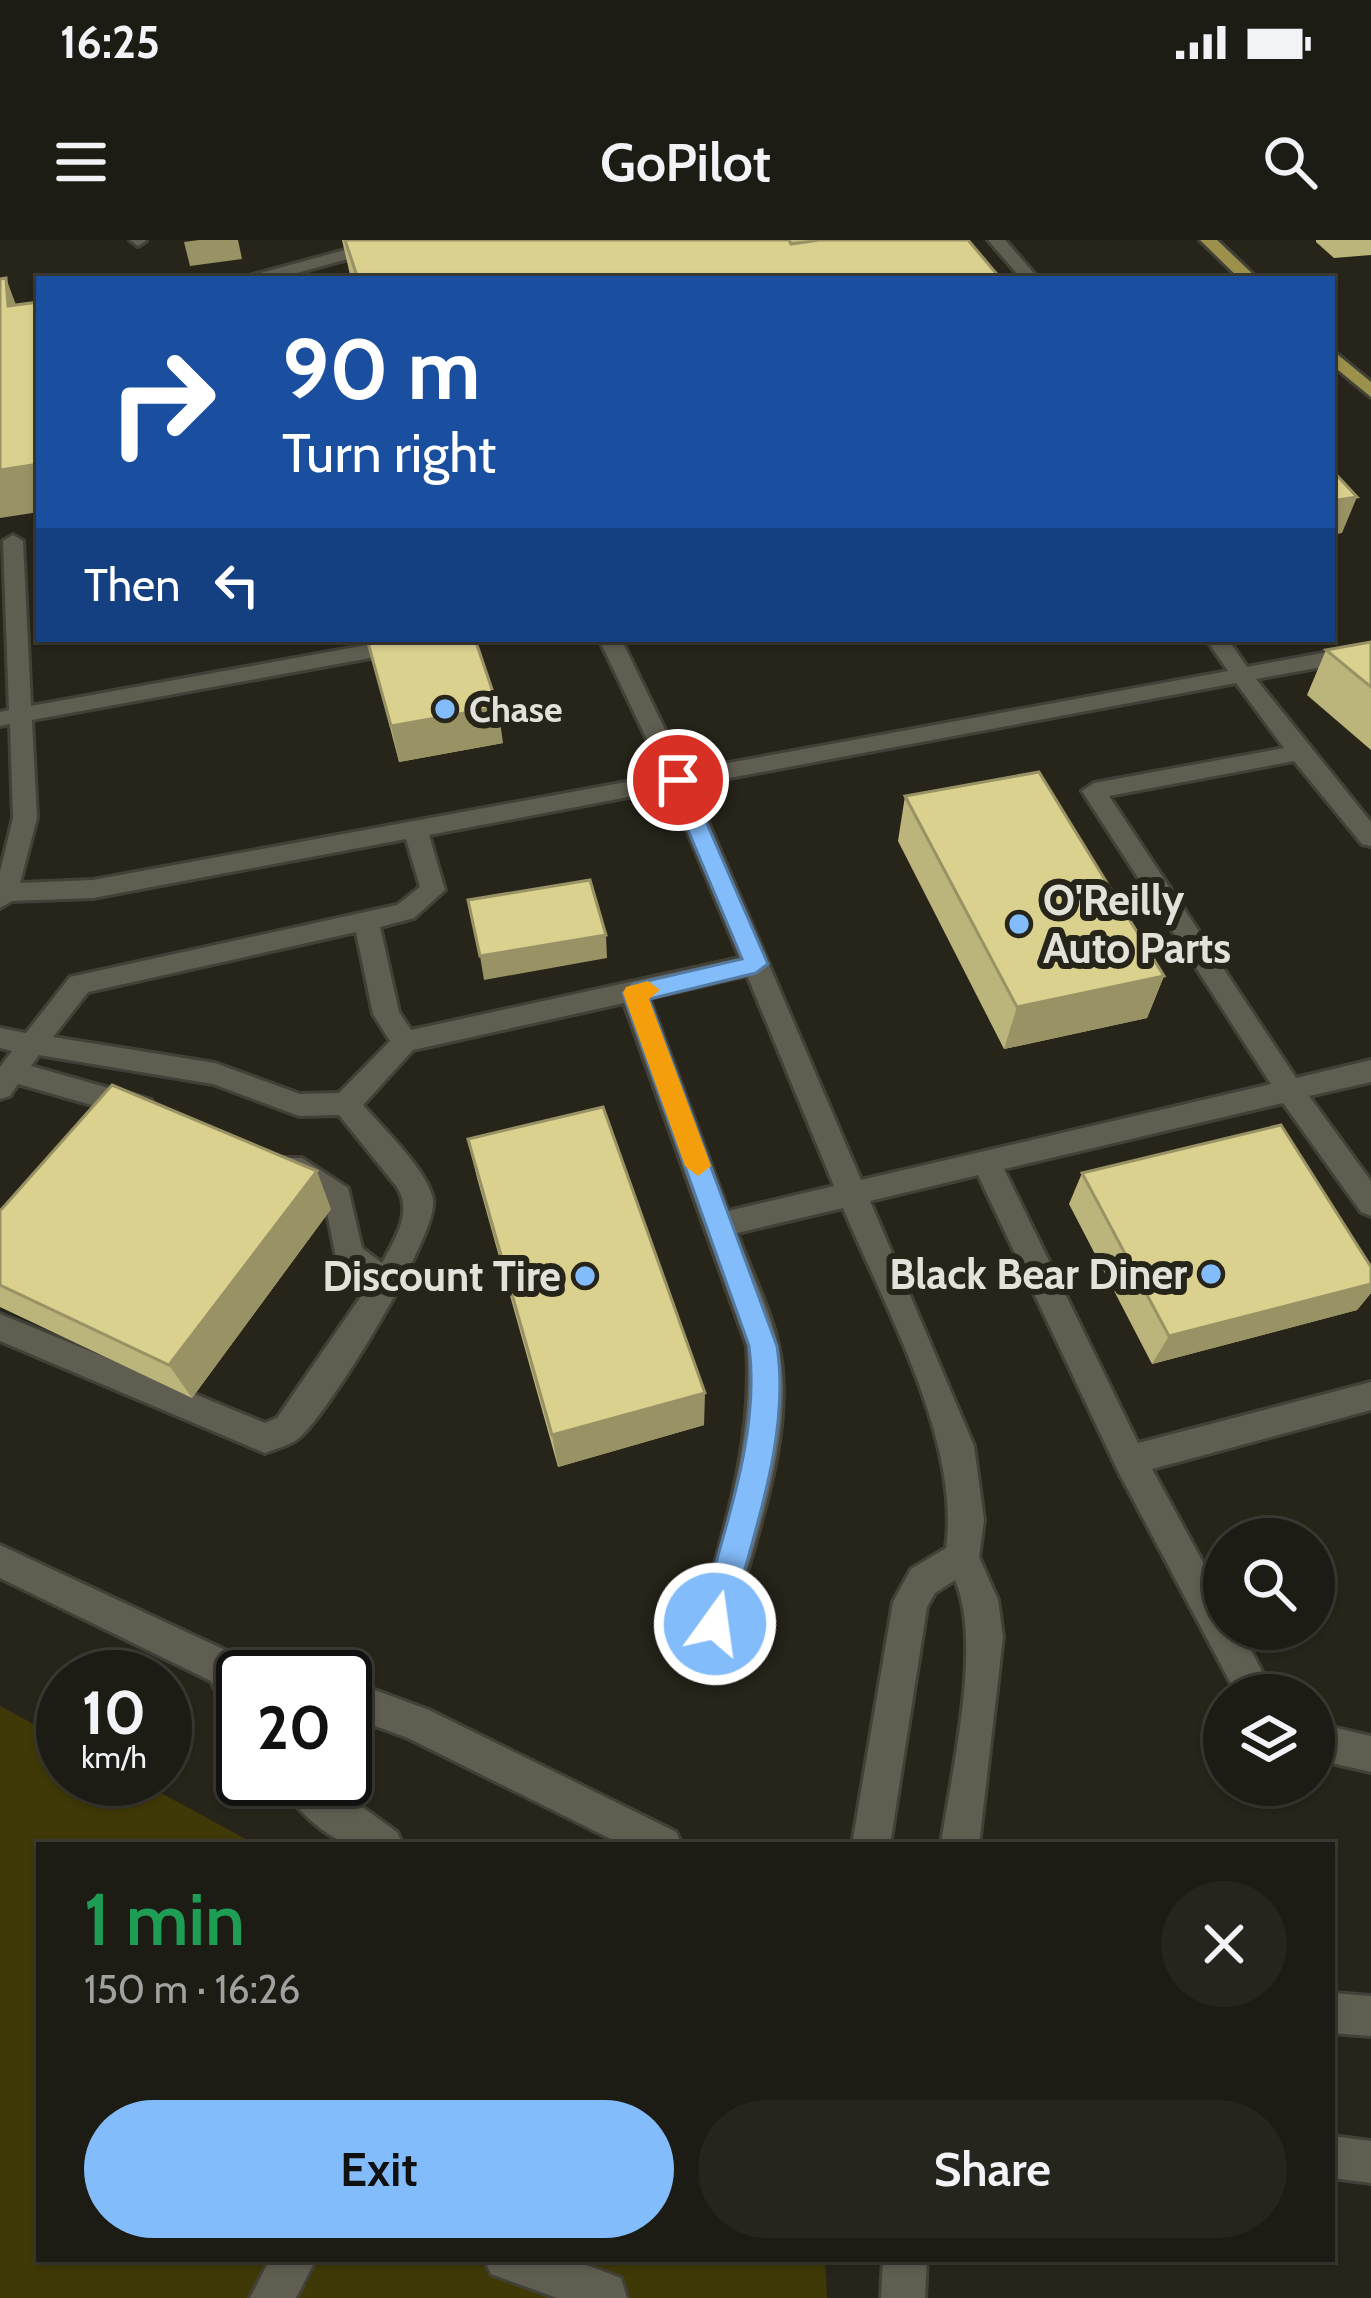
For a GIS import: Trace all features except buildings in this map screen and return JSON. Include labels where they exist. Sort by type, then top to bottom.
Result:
[{"type":"main road","points":[[1208,240],[1247,276]]},
{"type":"main road","points":[[1335,358],[1371,392]]},
{"type":"street","points":[[272,276],[362,246],[409,240]]},
{"type":"street","points":[[996,240],[1028,276]]},
{"type":"street","points":[[36,537],[6,542],[10,717],[25,818],[2,896],[93,889],[1371,651]]},
{"type":"street","points":[[10,717],[420,642]]},
{"type":"street","points":[[611,642],[678,780],[958,1446],[966,1485],[962,1557],[981,1600],[986,1637],[960,1842]]},
{"type":"street","points":[[1219,642],[1298,753],[1371,838]]},
{"type":"street","points":[[1298,753],[1094,791],[1290,1090],[1371,1204]]},
{"type":"street","points":[[166,1115],[7,1080],[79,984],[405,912],[433,890],[416,829]]},
{"type":"street","points":[[366,920],[386,1014],[405,1042]]},
{"type":"street","points":[[0,1038],[215,1074],[299,1105],[346,1104],[405,1042],[756,964]]},
{"type":"street","points":[[634,993],[763,1346],[767,1377],[761,1435],[715,1624]]},
{"type":"street","points":[[719,1225],[1371,1071]]},
{"type":"street","points":[[0,1328],[265,1438],[288,1429],[386,1282],[419,1222],[418,1198],[346,1104]]},
{"type":"street","points":[[275,1159],[338,1196],[348,1254],[386,1282]]},
{"type":"street","points":[[986,1162],[1130,1460],[1245,1674]]},
{"type":"street","points":[[1130,1460],[1371,1396]]},
{"type":"street","points":[[871,1842],[910,1601],[923,1581],[962,1557]]},
{"type":"street","points":[[0,1561],[216,1664]]},
{"type":"street","points":[[372,1707],[416,1723],[657,1842]]},
{"type":"street","points":[[1335,1746],[1371,1754]]},
{"type":"street","points":[[325,1806],[379,1842]]},
{"type":"street","points":[[1335,2013],[1371,2016]]},
{"type":"street","points":[[1335,2156],[1371,2162]]},
{"type":"street","points":[[272,2298],[292,2262]]},
{"type":"street","points":[[515,2262],[606,2294],[605,2298]]},
{"type":"street","points":[[903,2298],[905,2262]]},
{"type":"shaded area","points":[[0,1706],[36,1725],[36,1806],[185,1806],[251,1842],[36,1842],[36,2262],[825,2262],[827,2298],[0,2298]]},
{"type":"slow traffic","points":[[648,990],[634,993],[698,1166]]},
{"type":"place","name":"Chase","points":[[445,709]]},
{"type":"place","name":"O'Reilly Auto Parts","points":[[1019,924]]},
{"type":"place","name":"Black Bear Diner","points":[[1211,1274]]},
{"type":"place","name":"Discount Tire","points":[[585,1276]]},
{"type":"route","points":[[678,780],[756,964],[634,993],[763,1346],[767,1377],[761,1435],[715,1624]]}]
